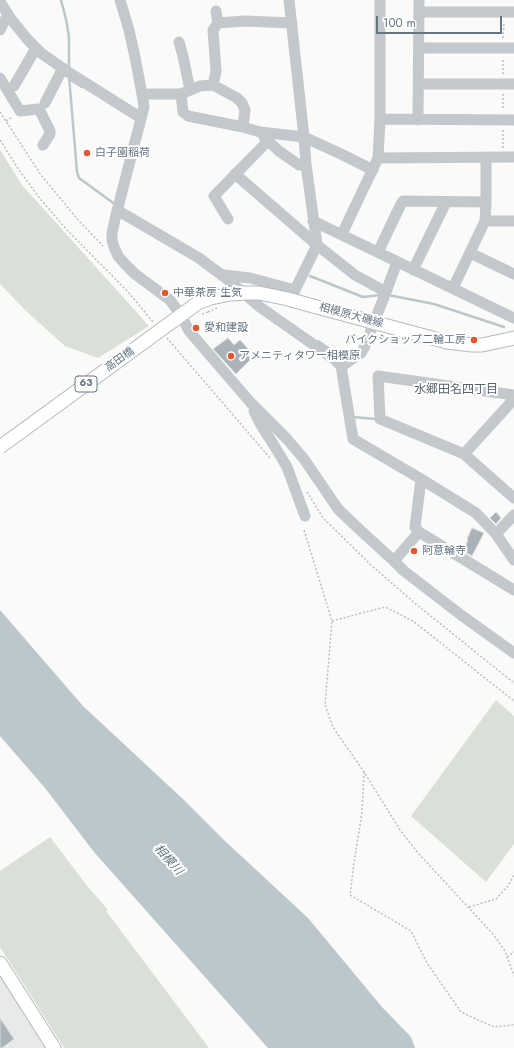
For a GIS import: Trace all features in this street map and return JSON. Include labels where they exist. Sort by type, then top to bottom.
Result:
[{"type":"main road","name":"相模原大磯線","points":[[215,303],[230,294],[259,293],[288,299],[447,342],[482,345],[514,338]]},
{"type":"main road","name":"63","points":[[177,318],[200,302],[215,303]]},
{"type":"main road","name":"高田橋","points":[[0,447],[177,318]]},
{"type":"main road","points":[[0,963],[54,1048]]},
{"type":"street","points":[[120,0],[129,30],[144,107],[112,233],[112,240],[118,256],[135,274],[170,300],[177,318],[250,403],[287,439],[304,459],[338,509],[404,571],[461,615],[514,653]]},
{"type":"street","points":[[223,275],[250,278],[295,290],[317,245],[306,164],[289,0]]},
{"type":"street","points":[[342,234],[378,158],[380,119],[380,0]]},
{"type":"street","points":[[418,120],[419,0]]},
{"type":"street","points":[[0,2],[28,40],[41,53],[68,72],[141,118]]},
{"type":"street","points":[[213,85],[216,71],[213,30],[218,23],[216,11]]},
{"type":"street","points":[[419,12],[514,12]]},
{"type":"street","points":[[0,30],[8,14]]},
{"type":"street","points":[[218,23],[245,21],[292,23]]},
{"type":"street","points":[[179,42],[183,56],[186,92],[183,112],[188,116],[244,127],[260,132],[304,137],[373,170]]},
{"type":"street","points":[[14,86],[36,48]]},
{"type":"street","points":[[419,48],[514,48]]},
{"type":"street","points":[[45,103],[68,72]]},
{"type":"street","points":[[0,78],[20,111],[40,111],[50,131],[48,142]]},
{"type":"street","points":[[418,84],[514,84]]},
{"type":"street","points":[[142,94],[186,92],[200,86],[213,85],[237,98],[242,103],[245,110],[244,127]]},
{"type":"street","points":[[380,119],[514,120]]},
{"type":"street","points":[[260,132],[279,151],[299,165],[306,164]]},
{"type":"street","points":[[228,218],[214,196],[268,141]]},
{"type":"street","points":[[378,158],[514,157]]},
{"type":"street","points":[[453,288],[485,221],[486,158]]},
{"type":"street","points":[[235,174],[317,245],[384,297]]},
{"type":"street","points":[[378,252],[402,202],[486,202]]},
{"type":"street","points":[[413,270],[446,202]]},
{"type":"street","points":[[118,206],[199,258],[223,275],[260,307],[344,365]]},
{"type":"street","points":[[313,221],[514,318]]},
{"type":"street","points":[[485,221],[514,221]]},
{"type":"street","points":[[470,253],[514,274]]},
{"type":"street","points":[[344,365],[361,353],[367,342],[397,262]]},
{"type":"street","points":[[344,365],[353,439],[422,479],[476,513],[496,534],[514,560]]},
{"type":"street","points":[[514,395],[378,376],[380,419],[464,454],[514,498]]},
{"type":"street","points":[[464,454],[514,399]]},
{"type":"street","points":[[250,403],[261,425],[287,467],[305,516]]},
{"type":"street","points":[[422,479],[415,526],[419,532],[514,590]]},
{"type":"street","points":[[496,534],[514,515]]},
{"type":"street","points":[[394,561],[419,532]]},
{"type":"path","points":[[0,112],[41,176],[78,221],[104,247]]},
{"type":"path","points":[[0,140],[22,175],[41,200],[68,231],[129,293],[158,327]]},
{"type":"path","points":[[202,314],[208,312],[215,303]]},
{"type":"path","points":[[163,333],[273,462]]},
{"type":"path","points":[[304,487],[323,518],[371,565],[417,605],[514,683]]},
{"type":"path","points":[[304,530],[332,621],[325,705],[333,727],[364,772],[400,830],[418,853],[493,934],[505,951],[514,976]]},
{"type":"path","points":[[332,621],[386,607],[413,621],[514,701]]},
{"type":"path","points":[[364,772],[362,812],[350,895],[411,931],[427,963],[461,1012],[494,1027],[512,1025],[514,1023]]},
{"type":"path","points":[[469,907],[496,899],[508,886],[514,875]]},
{"type":"path","points":[[507,957],[514,952]]},
{"type":"shaded area","points":[[0,150],[22,185],[149,326],[98,358],[65,346],[26,311],[0,284]]},
{"type":"shaded area","points":[[496,700],[514,716],[514,844],[486,882],[411,816]]},
{"type":"shaded area","points":[[50,837],[88,887],[108,910],[106,911],[209,1048],[64,1048],[0,947],[0,871]]},
{"type":"shaded area","points":[[0,975],[46,1048],[0,1048]]},
{"type":"water","name":"相模川","points":[[0,610],[83,706],[308,918],[382,1007],[411,1037],[415,1048],[268,1048],[94,852],[45,788],[0,736]]},
{"type":"building","name":"アメニティタワー相模原","points":[[228,338],[234,345],[240,340],[249,350],[246,353],[251,359],[236,374],[213,349]]},
{"type":"building","points":[[496,512],[501,518],[496,524],[490,518]]},
{"type":"building","points":[[472,528],[484,533],[472,556],[463,551]]},
{"type":"building","points":[[0,1018],[14,1039],[2,1048],[0,1048]]},
{"type":"waterway","points":[[61,0],[69,37],[69,69]]},
{"type":"waterway","points":[[69,76],[77,172],[79,178],[116,205]]},
{"type":"waterway","points":[[69,79],[82,87]]},
{"type":"waterway","points":[[310,276],[363,297],[381,295]]},
{"type":"waterway","points":[[388,295],[434,304],[504,327]]},
{"type":"waterway","points":[[318,341],[343,358],[343,361]]},
{"type":"waterway","points":[[353,417],[376,419]]},
{"type":"place","name":"白子園稲荷","points":[[87,153]]},
{"type":"place","name":"中華茶房 生気","points":[[165,293]]},
{"type":"place","name":"愛和建設","points":[[196,328]]},
{"type":"place","name":"バイクショップ二輪工房","points":[[474,340]]},
{"type":"place","name":"アメニティタワー相模原","points":[[231,356]]},
{"type":"place","name":"阿意輪寺","points":[[414,551]]},
{"type":"district","name":"水郷田名四丁目","points":[[456,390]]}]
